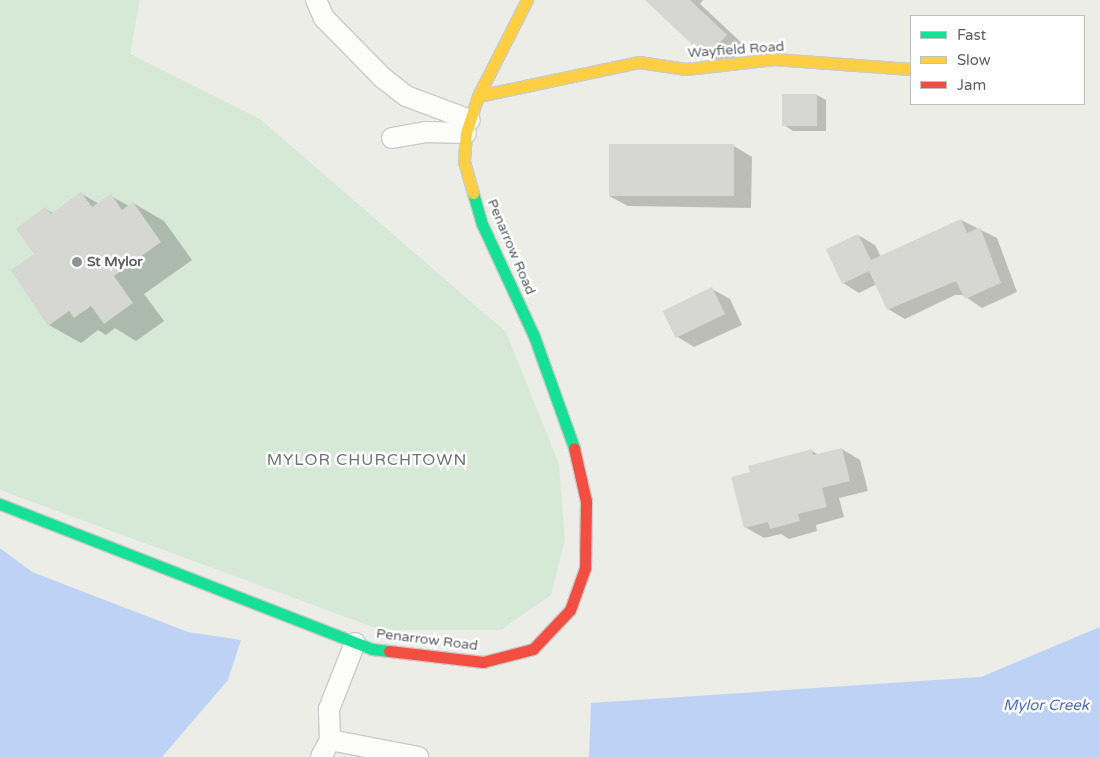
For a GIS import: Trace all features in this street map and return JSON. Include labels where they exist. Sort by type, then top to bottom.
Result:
[{"type":"street","name":"Penarrow Road","points":[[0,504],[372,649],[482,662],[533,649],[570,610],[584,568],[586,501],[571,433],[534,336],[482,224],[464,161],[468,126],[478,96],[527,0]]},
{"type":"street","name":"Wayfield Road","points":[[478,96],[639,62],[686,69],[774,59],[910,69]]},
{"type":"lane","points":[[316,0],[324,18],[383,78],[406,96],[468,126]]},
{"type":"lane","points":[[392,138],[468,126]]},
{"type":"lane","points":[[355,643],[329,709],[325,749],[418,757]]},
{"type":"green space","points":[[0,0],[140,0],[130,54],[260,119],[506,332],[559,464],[565,540],[551,595],[501,630],[381,630],[0,490]]},
{"type":"water","points":[[0,548],[32,572],[188,632],[241,640],[228,680],[162,757],[0,757]]},
{"type":"water","name":"Mylor Creek","points":[[1100,627],[1100,757],[589,757],[591,703],[981,677]]},
{"type":"building","points":[[645,0],[690,0],[727,35],[713,50],[700,52]]},
{"type":"building","points":[[782,94],[817,94],[817,126],[782,126]]},
{"type":"building","points":[[609,144],[734,144],[734,196],[609,196]]},
{"type":"building","name":"St Mylor","points":[[81,192],[92,207],[111,194],[122,210],[133,202],[161,242],[114,276],[133,303],[104,324],[91,306],[74,318],[69,311],[48,326],[11,270],[34,254],[16,229],[45,207],[51,214]]},
{"type":"building","points":[[961,219],[967,233],[980,227],[1001,283],[965,299],[956,281],[887,310],[869,271],[842,284],[826,249],[858,234],[871,260]]},
{"type":"building","points":[[712,287],[725,314],[676,338],[663,311]]},
{"type":"building","points":[[842,448],[850,481],[822,488],[827,507],[798,514],[800,521],[770,529],[768,522],[744,528],[731,477],[750,472],[748,466],[812,449],[813,455]]},
{"type":"traffic: fast","points":[[473,193],[482,224],[534,336],[574,448]]},
{"type":"traffic: fast","points":[[0,504],[372,649],[389,651]]},
{"type":"traffic: slow","points":[[473,193],[464,161],[466,133],[478,96],[527,0]]},
{"type":"traffic: slow","points":[[478,96],[639,62],[686,69],[774,59],[910,69]]},
{"type":"traffic: jam","points":[[389,651],[483,662],[533,649],[570,610],[585,568],[586,501],[574,448]]},
{"type":"place","name":"St Mylor","points":[[77,262]]},
{"type":"district","name":"MYLOR CHURCHTOWN","points":[[367,460]]}]
